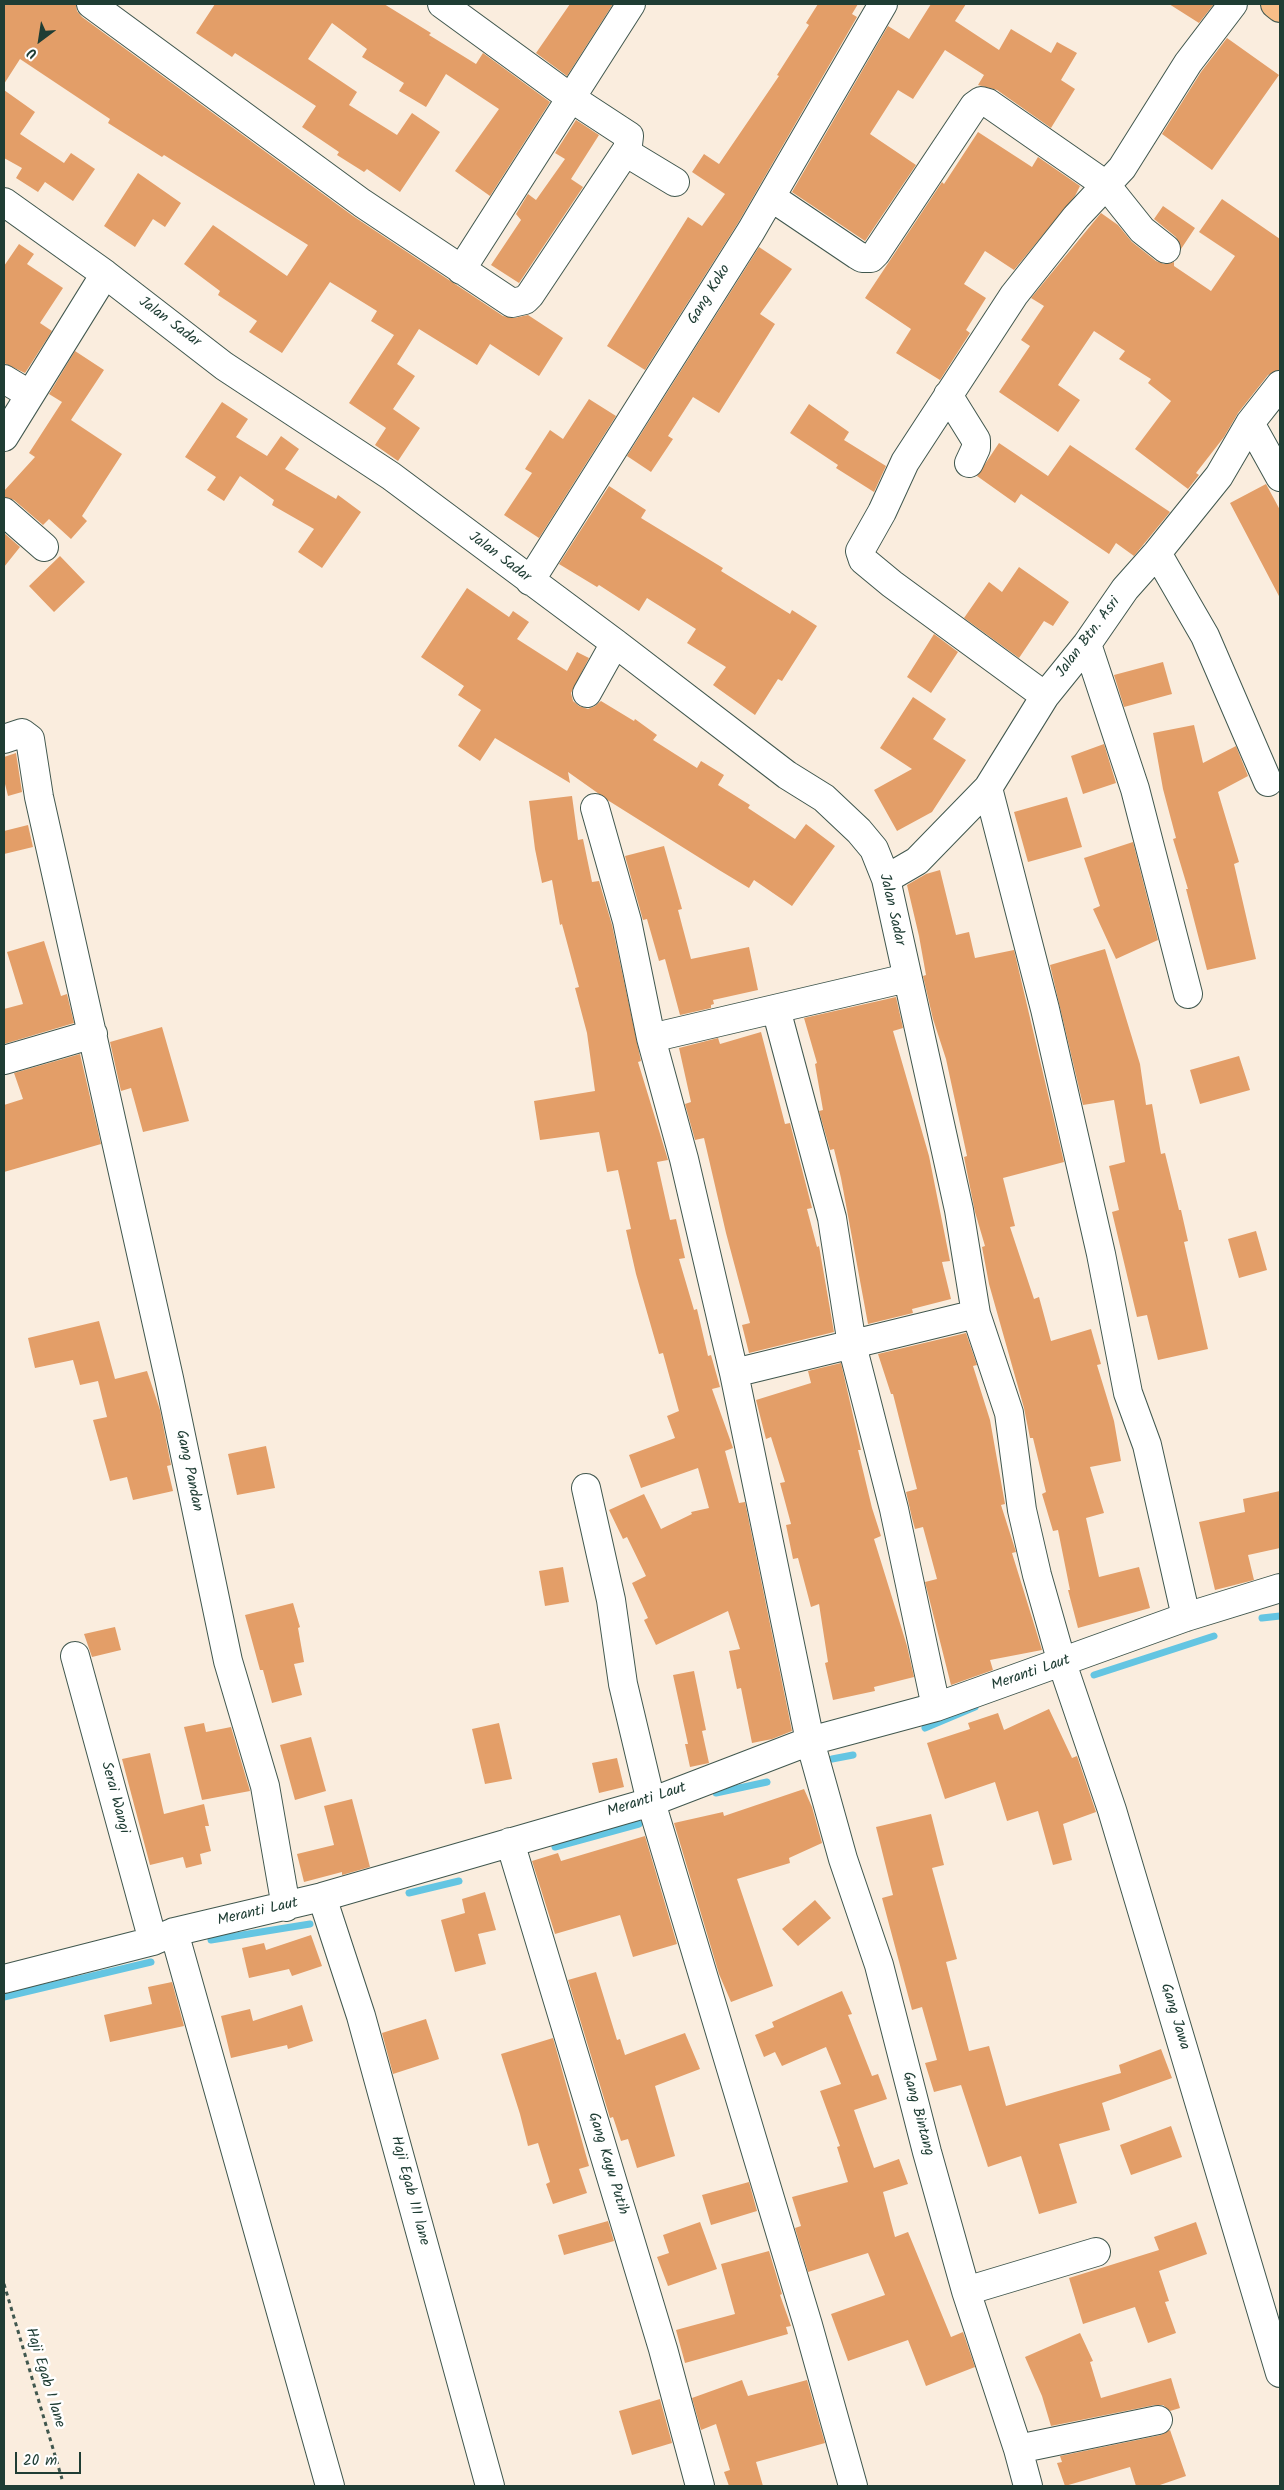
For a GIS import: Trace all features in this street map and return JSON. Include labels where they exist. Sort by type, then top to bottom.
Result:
[{"type":"main road","points":[[1275,4],[1280,8]]},
{"type":"street","points":[[91,4],[362,203],[506,300],[519,303],[525,300],[626,151],[629,136],[571,98],[442,4]]},
{"type":"street","points":[[461,270],[631,4]]},
{"type":"street","name":"Gang Koko","points":[[530,582],[771,197],[883,4]]},
{"type":"street","points":[[1045,696],[892,584],[863,560],[860,551],[882,512],[905,462],[1014,295],[1042,258],[1106,185],[1136,147],[1188,63],[1233,4]]},
{"type":"street","points":[[771,197],[862,258],[871,258],[876,254],[974,106],[981,101],[988,103],[1106,185],[1142,230],[1166,250]]},
{"type":"street","points":[[626,151],[675,182]]},
{"type":"street","name":"Jalan Sadar","points":[[4,202],[105,274],[224,366],[391,476],[530,582],[615,642],[787,775],[824,798],[859,831],[874,849],[886,879],[959,1210],[976,1314]]},
{"type":"street","points":[[4,437],[105,274]]},
{"type":"street","points":[[4,379],[29,394]]},
{"type":"street","name":"Jalan Btn. Asri","points":[[886,879],[917,861],[988,788],[1045,696],[1087,644],[1125,589],[1157,553],[1219,476],[1250,423],[1280,385]]},
{"type":"street","points":[[948,395],[976,440],[976,448],[969,463]]},
{"type":"street","points":[[1250,423],[1280,477]]},
{"type":"street","points":[[4,512],[44,547]]},
{"type":"street","points":[[1157,553],[1205,636],[1268,782]]},
{"type":"street","points":[[587,693],[615,642]]},
{"type":"street","points":[[1087,644],[1135,789],[1188,994]]},
{"type":"street","name":"Gang Pandan","points":[[4,739],[22,733],[30,739],[39,797],[169,1378],[228,1661],[265,1786],[286,1907]]},
{"type":"street","points":[[988,788],[1045,1009],[1101,1254],[1128,1393],[1147,1445],[1186,1617]]},
{"type":"street","name":"Gang Bintang","points":[[595,808],[627,921],[651,1038],[684,1158],[734,1373],[810,1741],[843,1859],[879,1965],[926,2152],[966,2291],[1018,2449],[1028,2486]]},
{"type":"street","points":[[651,1038],[907,978]]},
{"type":"street","points":[[776,1009],[832,1218],[852,1345],[894,1509],[936,1707]]},
{"type":"street","points":[[4,1060],[93,1034]]},
{"type":"street","points":[[734,1373],[976,1314]]},
{"type":"street","name":"Gang Jawa","points":[[976,1314],[1010,1412],[1022,1510],[1037,1575],[1062,1663],[1112,1810],[1280,2373]]},
{"type":"street","points":[[586,1488],[611,1600],[623,1684],[651,1802],[808,2326],[853,2486]]},
{"type":"street","name":"Meranti Laut","points":[[4,1979],[163,1936],[286,1907],[651,1802],[810,1741],[936,1707],[1186,1617],[1280,1588]]},
{"type":"street","name":"Serai Wangi","points":[[75,1656],[163,1936],[330,2486]]},
{"type":"street","name":"Gang Kayu Putih","points":[[510,1842],[662,2349],[700,2486]]},
{"type":"street","name":"Haji Egab III lane","points":[[322,1897],[361,2016],[490,2486]]},
{"type":"street","points":[[966,2291],[1096,2252]]},
{"type":"street","points":[[1018,2449],[1158,2420]]},
{"type":"path","name":"Haji Egab I lane","points":[[4,2284],[62,2479]]},
{"type":"building","points":[[4,4],[76,4],[77,11],[82,17],[353,216],[503,316],[514,318],[528,315],[563,338],[539,376],[490,344],[477,365],[419,329],[397,364],[415,376],[393,409],[420,428],[398,461],[375,445],[386,428],[349,403],[394,335],[371,321],[377,311],[330,282],[282,353],[249,332],[257,321],[218,295],[220,291],[184,264],[213,225],[287,276],[308,245],[164,155],[162,157],[108,123],[110,119],[20,59],[4,84]]},
{"type":"building","points":[[215,4],[384,4],[476,64],[483,53],[550,102],[490,196],[455,171],[499,109],[446,74],[426,107],[399,91],[404,83],[362,57],[367,49],[332,23],[308,59],[357,92],[349,105],[397,135],[412,113],[440,132],[400,192],[367,169],[364,172],[337,155],[339,152],[302,127],[316,106],[235,53],[232,57],[196,33]]},
{"type":"building","points":[[570,4],[613,4],[567,76],[536,53]]},
{"type":"building","points":[[818,4],[858,4],[852,14],[857,17],[738,223],[645,370],[607,346],[688,217],[702,226],[725,194],[692,172],[704,154],[719,164],[779,76],[777,75],[809,25],[806,23]]},
{"type":"building","points":[[931,4],[966,4],[955,21],[999,50],[1011,29],[1051,53],[1057,42],[1077,53],[1061,80],[1075,89],[1051,128],[997,90],[978,85],[984,75],[945,50],[913,99],[898,90],[870,134],[916,165],[865,241],[792,192],[888,26],[909,39]]},
{"type":"building","points":[[1169,4],[1214,4],[1199,23]]},
{"type":"building","points":[[1227,38],[1279,75],[1212,170],[1162,134],[1201,72]]},
{"type":"building","points":[[4,90],[35,112],[20,134],[64,163],[71,153],[95,169],[73,201],[45,182],[38,192],[16,178],[22,168],[4,158]]},
{"type":"building","points":[[576,120],[599,135],[571,179],[583,187],[519,283],[491,265],[521,220],[516,214],[528,194],[536,200],[565,159],[555,153]]},
{"type":"building","points":[[978,132],[1032,167],[1038,157],[1080,186],[1075,196],[1014,270],[985,251],[964,284],[986,298],[966,330],[970,333],[940,380],[896,353],[911,329],[865,298],[942,182],[944,184]]},
{"type":"building","points":[[138,173],[181,203],[165,227],[153,219],[135,247],[104,226]]},
{"type":"building","points":[[1222,199],[1280,239],[1280,370],[1268,375],[1238,413],[1224,437],[1196,473],[1199,475],[1188,489],[1135,449],[1171,401],[1148,383],[1151,379],[1119,359],[1125,351],[1094,331],[1058,385],[1080,400],[1058,432],[999,392],[1030,346],[1021,340],[1044,306],[1031,298],[1101,213],[1118,225],[1132,242],[1156,261],[1164,264],[1174,262],[1174,266],[1211,291],[1235,256],[1199,232]]},
{"type":"building","points":[[1163,206],[1195,228],[1181,249],[1176,237],[1154,219]]},
{"type":"building","points":[[19,244],[34,254],[27,264],[63,288],[40,323],[52,331],[25,373],[4,363],[4,266]]},
{"type":"building","points":[[759,247],[792,269],[760,314],[775,324],[719,413],[693,397],[668,436],[673,439],[651,472],[627,456]]},
{"type":"building","points":[[75,351],[104,370],[71,420],[122,454],[82,516],[87,521],[71,539],[49,519],[43,525],[14,500],[4,497],[4,491],[35,457],[29,453],[62,402],[49,394]]},
{"type":"building","points":[[589,399],[616,416],[539,538],[504,515],[532,473],[525,469],[550,430],[563,439]]},
{"type":"building","points":[[222,402],[248,419],[236,437],[267,456],[281,436],[299,449],[285,469],[336,499],[338,495],[361,512],[322,568],[298,552],[314,529],[272,505],[274,500],[240,476],[224,501],[207,490],[216,477],[185,457]]},
{"type":"building","points":[[809,404],[849,432],[844,440],[886,466],[874,492],[836,468],[838,465],[790,433]]},
{"type":"building","points":[[999,443],[1048,476],[1070,445],[1170,512],[1134,556],[1116,543],[1109,554],[1021,494],[1015,503],[977,476]]},
{"type":"building","points":[[1266,484],[1280,510],[1280,598],[1230,503]]},
{"type":"building","points":[[609,486],[646,510],[641,518],[723,568],[721,571],[790,614],[792,610],[817,626],[782,681],[778,679],[755,715],[713,685],[726,667],[687,643],[696,629],[647,598],[639,611],[599,585],[597,587],[559,564]]},
{"type":"building","points":[[4,533],[20,547],[4,567]]},
{"type":"building","points":[[60,556],[85,582],[54,612],[29,586]]},
{"type":"building","points":[[1019,567],[1069,602],[1053,626],[1044,621],[1019,658],[964,618],[989,582],[1002,592]]},
{"type":"building","points":[[467,588],[509,617],[513,611],[529,622],[517,639],[567,671],[577,652],[589,658],[571,693],[573,701],[579,706],[588,709],[601,701],[634,721],[635,719],[657,735],[653,740],[697,768],[701,761],[724,775],[718,785],[750,805],[748,808],[795,839],[806,824],[835,846],[792,906],[754,880],[749,888],[609,801],[568,772],[570,783],[495,738],[480,761],[458,746],[481,710],[458,695],[464,686],[421,657]]},
{"type":"building","points":[[934,634],[958,652],[931,693],[907,677]]},
{"type":"building","points":[[1163,662],[1172,694],[1124,707],[1114,675]]},
{"type":"building","points":[[913,697],[946,719],[933,739],[966,760],[932,812],[897,831],[874,790],[912,769],[880,748]]},
{"type":"building","points":[[1194,725],[1203,763],[1236,746],[1248,776],[1218,792],[1239,862],[1234,864],[1256,959],[1207,970],[1186,889],[1188,889],[1173,839],[1176,838],[1163,789],[1153,733]]},
{"type":"building","points":[[1104,744],[1116,783],[1083,794],[1071,756]]},
{"type":"building","points":[[16,753],[22,792],[8,796],[4,780],[4,757]]},
{"type":"building","points":[[572,796],[578,840],[583,839],[592,882],[599,881],[612,925],[641,1061],[638,1062],[668,1160],[657,1162],[670,1220],[676,1219],[685,1258],[679,1259],[694,1310],[697,1309],[708,1356],[711,1355],[720,1387],[712,1389],[733,1448],[725,1451],[739,1503],[745,1502],[792,1731],[772,1739],[752,1743],[741,1688],[737,1689],[729,1651],[740,1649],[728,1611],[656,1645],[644,1620],[648,1618],[632,1583],[646,1576],[627,1537],[623,1539],[609,1510],[644,1494],[661,1529],[692,1514],[691,1512],[709,1508],[698,1468],[641,1488],[629,1455],[675,1438],[667,1416],[679,1411],[663,1353],[659,1354],[636,1274],[626,1230],[631,1229],[618,1170],[607,1172],[599,1132],[540,1140],[534,1101],[595,1091],[587,1033],[575,988],[579,987],[562,924],[560,925],[552,880],[542,883],[535,849],[529,801]]},
{"type":"building","points":[[1067,797],[1082,847],[1028,862],[1014,812]]},
{"type":"building","points":[[28,825],[33,847],[4,854],[4,831]]},
{"type":"building","points":[[1133,842],[1158,940],[1116,959],[1093,909],[1100,906],[1084,858]]},
{"type":"building","points":[[664,846],[682,909],[678,910],[691,959],[749,947],[758,990],[713,1000],[714,1004],[711,1005],[711,1008],[680,1015],[665,959],[659,961],[647,919],[643,920],[625,856]]},
{"type":"building","points":[[940,870],[956,935],[969,932],[975,958],[1014,950],[1064,1162],[1003,1178],[1015,1226],[1010,1227],[1034,1299],[1039,1297],[1051,1341],[1091,1329],[1101,1364],[1097,1365],[1114,1421],[1121,1461],[1090,1467],[1104,1513],[1086,1518],[1099,1577],[1139,1567],[1150,1608],[1078,1628],[1068,1590],[1070,1590],[1058,1530],[1053,1531],[1042,1494],[1046,1492],[1033,1438],[1030,1438],[1024,1408],[989,1284],[982,1247],[985,1246],[975,1212],[964,1157],[967,1156],[946,1059],[933,1019],[923,976],[926,975],[907,885],[926,874]]},
{"type":"building","points":[[44,941],[61,996],[67,994],[74,1023],[4,1044],[4,1009],[23,1004],[7,952]]},
{"type":"building","points":[[1105,949],[1140,1064],[1146,1105],[1152,1104],[1161,1154],[1165,1153],[1179,1210],[1181,1210],[1188,1241],[1184,1242],[1208,1349],[1158,1360],[1147,1315],[1137,1317],[1112,1212],[1119,1210],[1109,1166],[1125,1162],[1114,1100],[1083,1105],[1050,965]]},
{"type":"building","points":[[896,997],[903,1028],[893,1031],[929,1156],[950,1261],[942,1262],[951,1299],[912,1309],[913,1313],[868,1324],[841,1178],[834,1149],[830,1150],[819,1111],[823,1110],[815,1064],[817,1063],[804,1018]]},
{"type":"building","points":[[162,1027],[189,1121],[143,1132],[131,1088],[121,1091],[110,1042]]},
{"type":"building","points":[[761,1032],[785,1124],[790,1123],[812,1208],[807,1209],[817,1247],[819,1246],[834,1332],[749,1353],[742,1325],[750,1323],[726,1233],[704,1138],[695,1140],[685,1104],[691,1102],[679,1048],[718,1038],[720,1044]]},
{"type":"building","points":[[80,1054],[101,1144],[4,1172],[4,1105],[23,1099],[14,1073]]},
{"type":"building","points":[[1239,1056],[1250,1090],[1200,1104],[1190,1070]]},
{"type":"building","points":[[1256,1231],[1267,1270],[1239,1278],[1228,1239]]},
{"type":"building","points":[[99,1321],[115,1379],[147,1371],[160,1410],[171,1465],[167,1466],[173,1491],[133,1500],[127,1477],[110,1481],[93,1420],[107,1417],[98,1381],[80,1385],[73,1360],[35,1368],[28,1338]]},
{"type":"building","points":[[966,1333],[977,1365],[973,1366],[990,1420],[1005,1504],[1001,1505],[1016,1552],[1012,1553],[1042,1650],[990,1660],[993,1670],[951,1685],[925,1582],[937,1579],[923,1527],[915,1529],[912,1518],[906,1492],[917,1489],[893,1394],[891,1394],[878,1354]]},
{"type":"building","points":[[841,1363],[861,1450],[858,1450],[881,1536],[874,1539],[907,1646],[914,1677],[874,1687],[875,1691],[833,1700],[825,1663],[828,1662],[819,1604],[811,1607],[798,1558],[793,1559],[786,1525],[791,1524],[780,1483],[785,1482],[771,1437],[766,1439],[756,1400],[811,1383],[808,1371]]},
{"type":"building","points":[[266,1446],[275,1488],[237,1495],[228,1454]]},
{"type":"building","points":[[1280,1491],[1280,1548],[1248,1555],[1254,1580],[1215,1590],[1199,1522],[1245,1512],[1243,1499]]},
{"type":"building","points":[[563,1567],[569,1602],[545,1606],[539,1571]]},
{"type":"building","points":[[293,1603],[300,1627],[298,1628],[304,1662],[294,1664],[302,1695],[272,1703],[263,1670],[260,1670],[245,1615]]},
{"type":"building","points":[[115,1627],[121,1650],[92,1657],[84,1634]]},
{"type":"building","points":[[694,1671],[706,1730],[702,1731],[709,1763],[690,1767],[685,1744],[688,1744],[673,1675]]},
{"type":"building","points":[[1049,1709],[1072,1758],[1077,1756],[1096,1812],[1063,1824],[1072,1860],[1053,1865],[1038,1811],[1007,1821],[995,1782],[945,1799],[927,1743],[970,1729],[968,1723],[998,1713],[1004,1730]]},
{"type":"building","points":[[204,1723],[206,1732],[231,1727],[250,1791],[202,1800],[184,1727]]},
{"type":"building","points":[[499,1723],[512,1779],[485,1784],[472,1729]]},
{"type":"building","points":[[311,1737],[326,1791],[295,1800],[280,1745]]},
{"type":"building","points":[[150,1753],[164,1814],[204,1804],[209,1826],[205,1826],[211,1851],[200,1854],[202,1864],[186,1868],[183,1857],[150,1865],[122,1759]]},
{"type":"building","points":[[617,1758],[624,1787],[599,1793],[592,1763]]},
{"type":"building","points":[[804,1789],[812,1807],[822,1843],[789,1858],[790,1863],[737,1879],[773,1986],[731,2002],[719,1974],[674,1823],[723,1812],[724,1816]]},
{"type":"building","points":[[352,1799],[370,1867],[342,1875],[342,1872],[304,1882],[297,1854],[334,1845],[324,1806]]},
{"type":"building","points":[[931,1814],[944,1865],[932,1868],[957,1959],[946,1962],[969,2051],[989,2046],[1006,2106],[1121,2073],[1119,2065],[1161,2049],[1172,2078],[1102,2103],[1110,2130],[1059,2144],[1077,2203],[1039,2214],[1021,2156],[988,2167],[961,2085],[934,2092],[925,2063],[937,2060],[922,2007],[912,2010],[882,1898],[893,1895],[876,1827]]},
{"type":"building","points":[[645,1836],[677,1944],[633,1957],[620,1915],[555,1934],[532,1861],[558,1853],[561,1861]]},
{"type":"building","points":[[485,1892],[496,1930],[478,1934],[486,1964],[455,1972],[441,1920],[465,1913],[462,1899]]},
{"type":"building","points":[[815,1900],[831,1918],[798,1946],[782,1929]]},
{"type":"building","points":[[311,1935],[322,1966],[292,1976],[289,1969],[249,1978],[242,1948],[264,1943],[266,1950]]},
{"type":"building","points":[[596,1972],[617,2040],[620,2039],[625,2055],[685,2033],[700,2069],[655,2086],[675,2156],[637,2168],[628,2139],[621,2141],[613,2117],[610,2118],[568,1980]]},
{"type":"building","points":[[172,1982],[184,2026],[110,2042],[104,2015],[152,2004],[148,1987]]},
{"type":"building","points":[[842,1991],[852,2014],[848,2015],[872,2076],[878,2074],[887,2099],[854,2110],[874,2168],[899,2159],[908,2184],[883,2192],[895,2237],[908,2232],[951,2337],[963,2332],[975,2367],[926,2386],[908,2340],[848,2361],[831,2314],[885,2295],[868,2253],[808,2272],[795,2228],[801,2226],[792,2197],[848,2182],[837,2147],[840,2146],[820,2091],[841,2084],[826,2047],[782,2066],[775,2052],[764,2057],[755,2035],[774,2027],[772,2022]]},
{"type":"building","points":[[302,2005],[313,2041],[288,2049],[287,2045],[231,2058],[221,2016],[250,2009],[253,2021]]},
{"type":"building","points":[[426,2019],[439,2059],[393,2074],[382,2033]]},
{"type":"building","points":[[553,2038],[589,2166],[579,2169],[587,2193],[553,2204],[546,2184],[550,2182],[538,2143],[528,2146],[501,2054]]},
{"type":"building","points":[[1171,2126],[1182,2157],[1131,2175],[1120,2145]]},
{"type":"building","points":[[749,2182],[757,2211],[711,2225],[702,2195]]},
{"type":"building","points":[[608,2221],[614,2241],[564,2255],[558,2235]]},
{"type":"building","points":[[700,2222],[717,2269],[668,2286],[657,2257],[669,2253],[663,2235]]},
{"type":"building","points":[[1196,2222],[1207,2254],[1159,2271],[1169,2301],[1165,2302],[1176,2333],[1148,2343],[1135,2307],[1083,2324],[1069,2278],[1159,2250],[1154,2237]]},
{"type":"building","points":[[769,2251],[782,2294],[780,2295],[791,2326],[786,2327],[788,2334],[685,2363],[676,2330],[735,2314],[721,2264]]},
{"type":"building","points":[[1080,2333],[1093,2361],[1090,2362],[1101,2398],[1171,2378],[1180,2408],[1170,2411],[1163,2405],[1155,2405],[1051,2426],[1042,2396],[1025,2357]]},
{"type":"building","points":[[742,2380],[748,2396],[807,2380],[825,2443],[756,2462],[763,2486],[729,2486],[724,2472],[730,2470],[716,2424],[701,2430],[692,2398]]},
{"type":"building","points":[[660,2399],[672,2443],[632,2455],[619,2411]]},
{"type":"building","points":[[1170,2430],[1186,2476],[1157,2486],[1136,2486],[1130,2467],[1065,2486],[1057,2463],[1062,2462],[1060,2456],[1161,2435]]},
{"type":"waterway","points":[[1262,1618],[1280,1616]]},
{"type":"waterway","points":[[1094,1675],[1214,1636]]},
{"type":"waterway","points":[[925,1728],[975,1707]]},
{"type":"waterway","points":[[832,1759],[853,1755]]},
{"type":"waterway","points":[[716,1793],[767,1782]]},
{"type":"waterway","points":[[555,1847],[639,1824]]},
{"type":"waterway","points":[[409,1893],[459,1881]]},
{"type":"waterway","points":[[211,1940],[310,1924]]},
{"type":"waterway","points":[[4,1997],[151,1962]]}]
